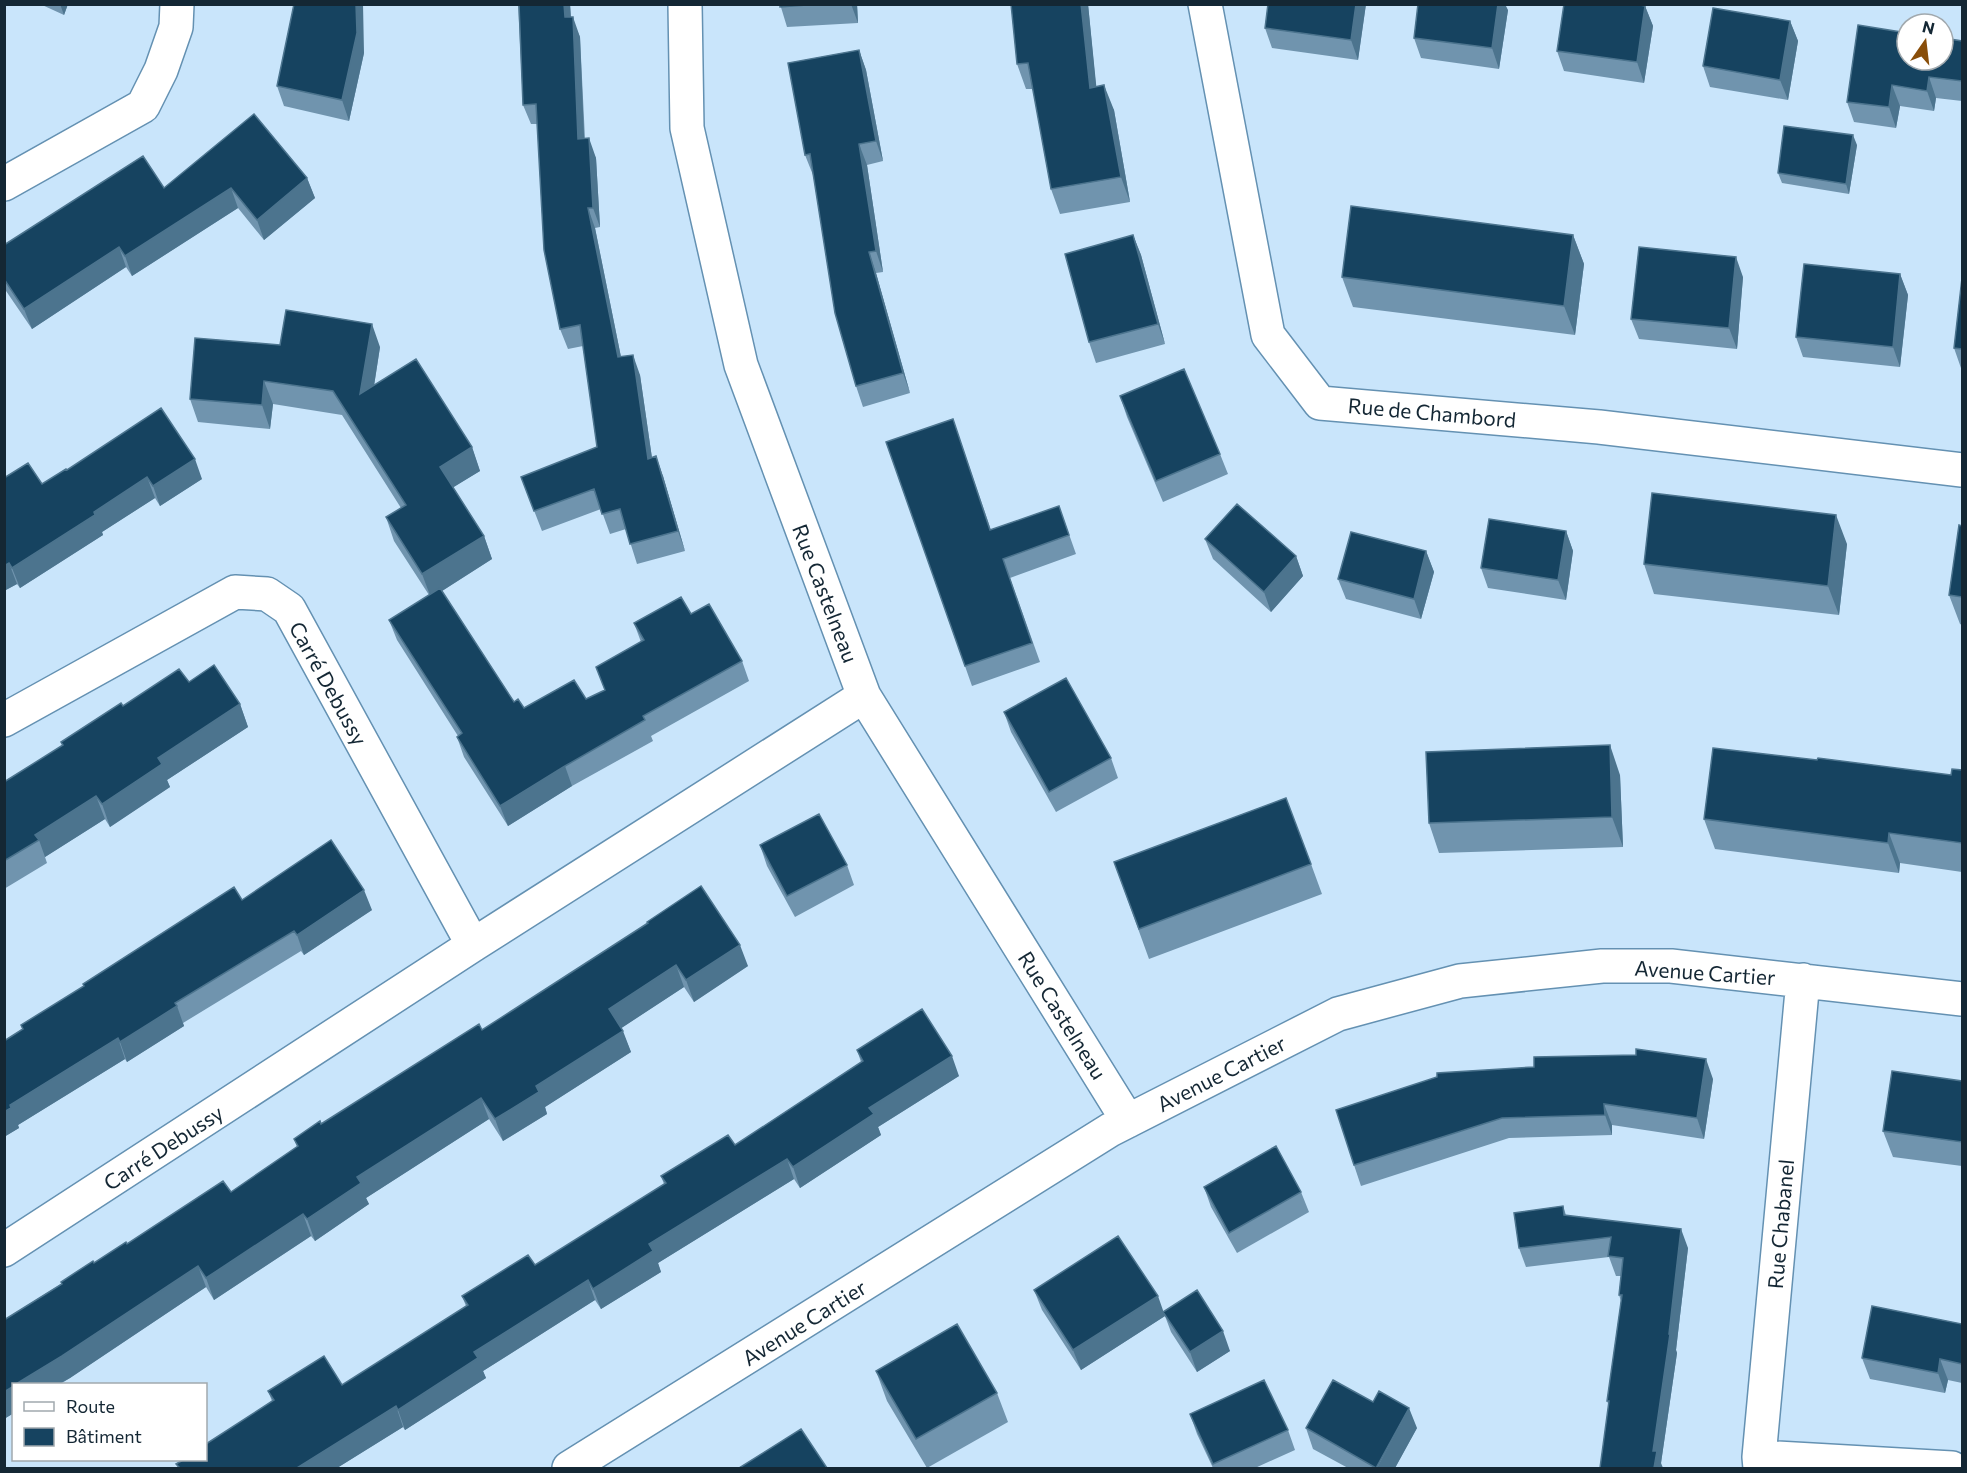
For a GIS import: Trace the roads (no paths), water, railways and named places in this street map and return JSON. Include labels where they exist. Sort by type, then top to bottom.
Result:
[{"type":"street","points":[[4,184],[143,106],[161,70],[176,27],[177,4]]},
{"type":"street","name":"Rue Castelneau","points":[[685,4],[687,128],[741,365],[864,696],[1128,1121]]},
{"type":"street","name":"Rue de Chambord","points":[[1204,4],[1268,335],[1320,403],[1599,427],[1962,470]]},
{"type":"street","name":"Carré Debussy","points":[[4,720],[235,592],[267,594],[289,609],[473,945]]},
{"type":"street","name":"Carré Debussy","points":[[4,1250],[473,945],[864,696]]},
{"type":"street","name":"Avenue Cartier","points":[[569,1468],[1110,1130],[1338,1014],[1460,981],[1602,966],[1671,966],[1962,999]]},
{"type":"street","name":"Rue Chabanel","points":[[1759,1463],[1803,980]]},
{"type":"street","points":[[1759,1463],[1952,1468]]}]
